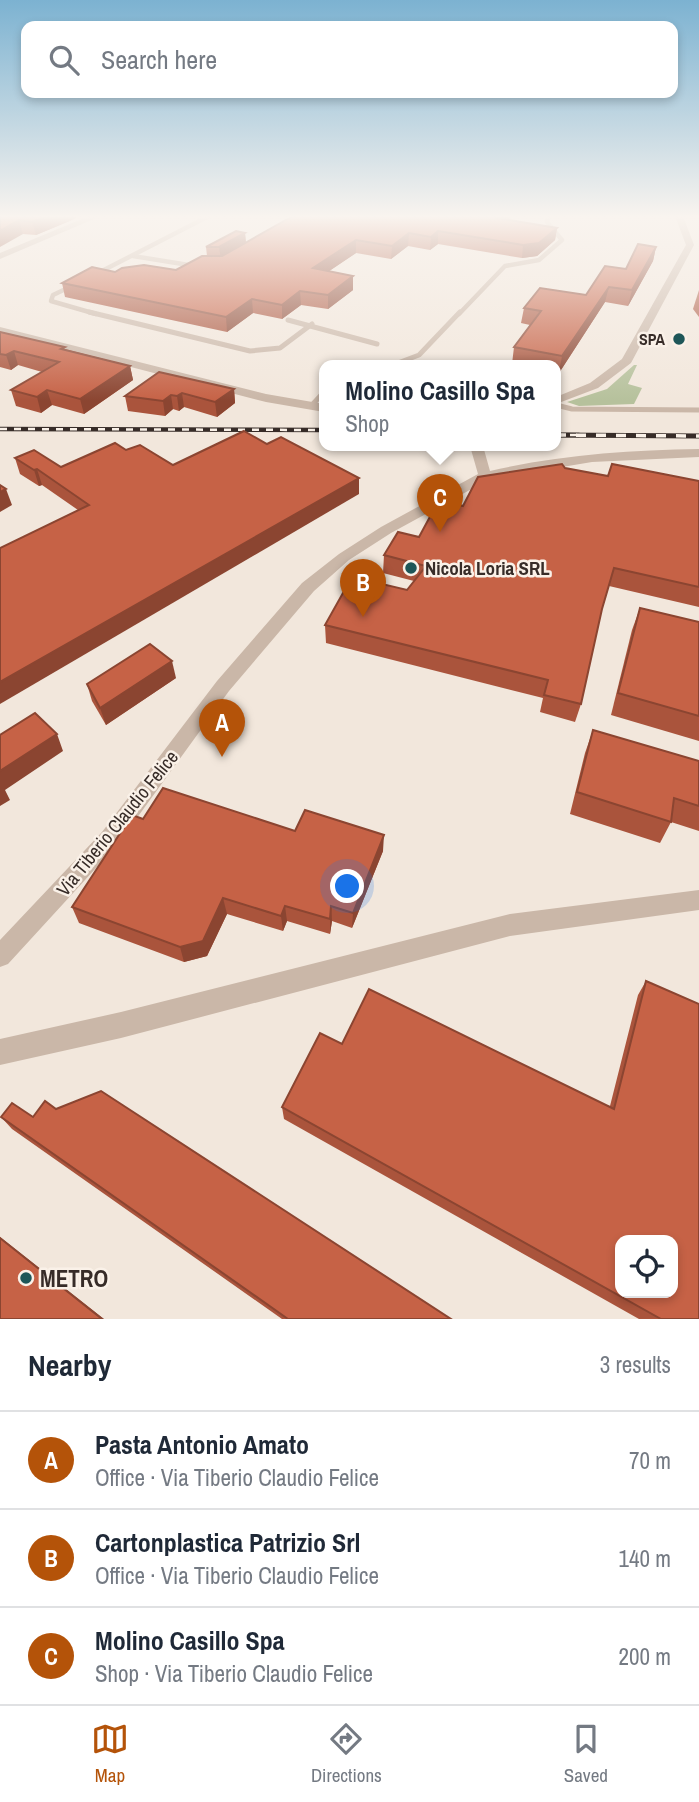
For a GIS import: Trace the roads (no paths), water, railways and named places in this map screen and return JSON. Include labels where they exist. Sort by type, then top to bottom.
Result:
[{"type":"street","points":[[561,401],[596,387],[626,360],[672,278]]},
{"type":"street","points":[[1,331],[266,398],[319,407]]},
{"type":"street","points":[[478,451],[485,476]]},
{"type":"street","name":"Via Tiberio Claudio Felice","points":[[0,956],[110,838],[223,687],[308,587],[344,557],[386,530],[485,476],[592,456],[699,453]]},
{"type":"street","points":[[0,1052],[121,1025],[510,925],[699,900]]},
{"type":"lane","points":[[406,360],[419,355],[494,278]]},
{"type":"lane","points":[[76,284],[53,295],[51,301],[250,351],[280,348],[312,324]]},
{"type":"lane","points":[[289,320],[312,324],[377,344]]},
{"type":"lane","points":[[311,406],[319,397]]},
{"type":"lane","points":[[561,405],[572,409],[699,410]]},
{"type":"railway","points":[[0,429],[319,430]]},
{"type":"railway","points":[[561,435],[579,435]]},
{"type":"railway","points":[[561,435],[699,436]]},
{"type":"place","name":"SPA","points":[[679,339]]},
{"type":"place","name":"Molino Casillo Spa","points":[[440,532]]},
{"type":"place","name":"Nicola Loria SRL","points":[[411,568]]},
{"type":"place","name":"Cartonplastica Patrizio Srl","points":[[363,617]]},
{"type":"place","name":"Pasta Antonio Amato","points":[[222,757]]},
{"type":"place","name":"METRO","points":[[26,1278]]}]
